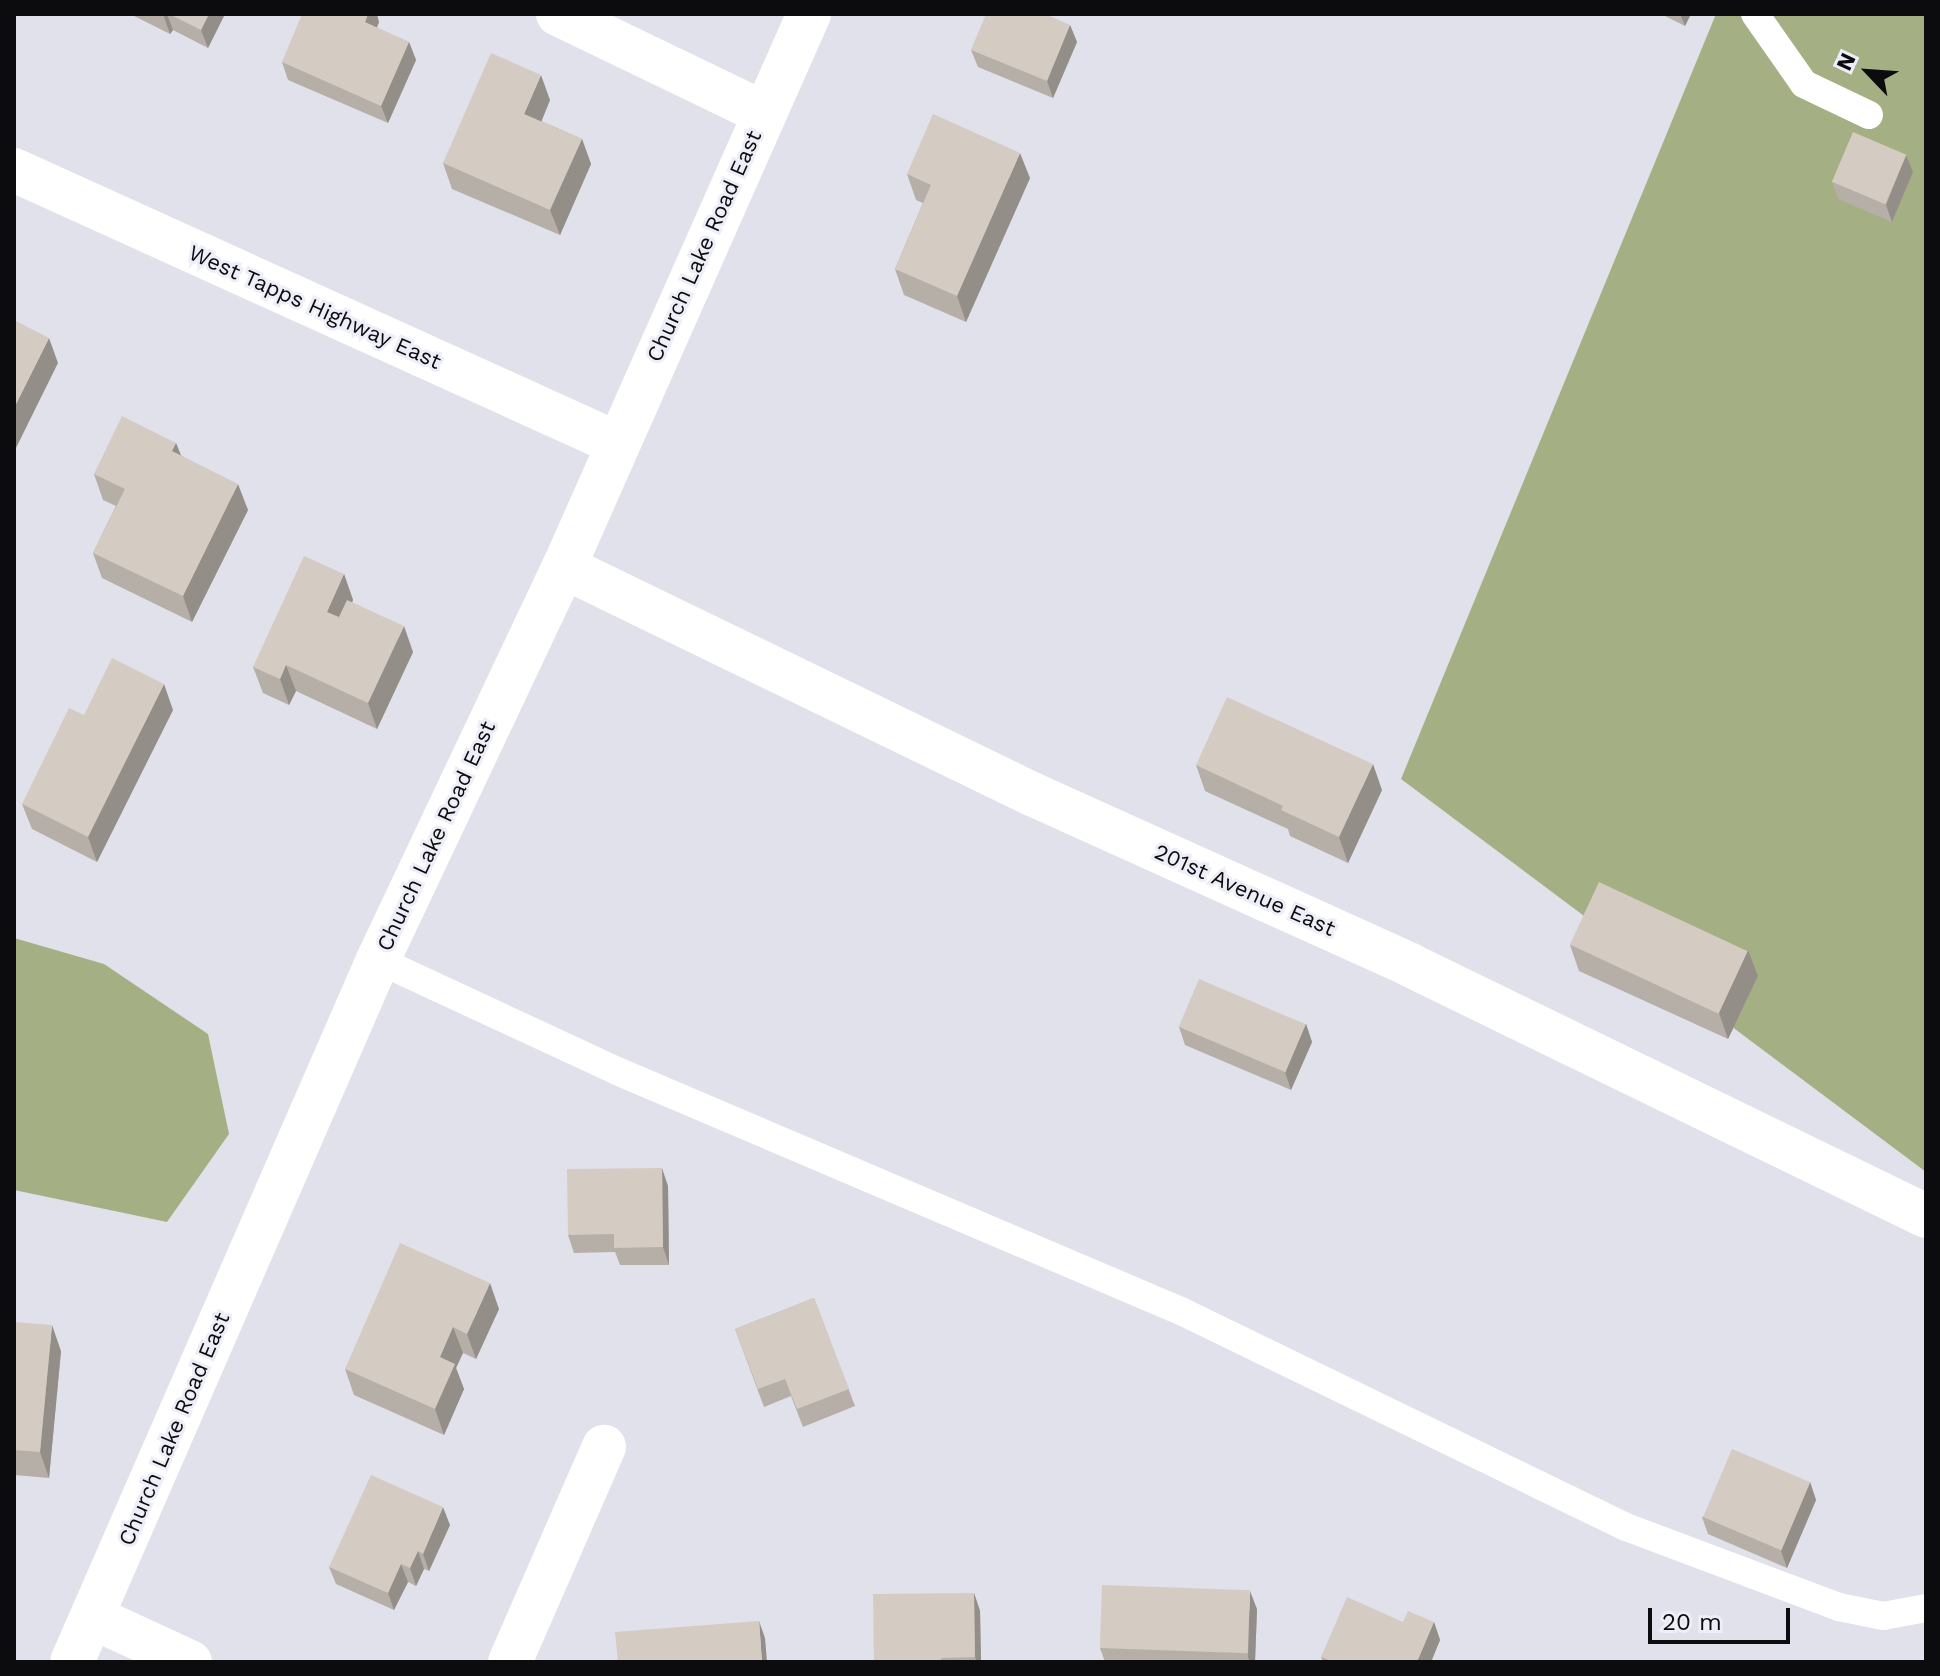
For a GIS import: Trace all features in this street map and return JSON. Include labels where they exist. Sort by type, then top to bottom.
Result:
[{"type":"street","points":[[558,14],[764,113]]},
{"type":"street","name":"Church Lake Road East","points":[[72,1662],[378,960],[564,567],[616,443],[809,14]]},
{"type":"street","name":"West Tapps Highway East","points":[[14,170],[616,443]]},
{"type":"street","name":"201st Avenue East","points":[[564,567],[1032,794],[1410,965],[1926,1216]]},
{"type":"street","points":[[510,1662],[604,1447]]},
{"type":"street","points":[[92,1617],[190,1662]]},
{"type":"lane","points":[[1755,14],[1804,84],[1869,115]]},
{"type":"lane","points":[[378,960],[617,1071],[1183,1312],[1626,1527],[1839,1607],[1883,1616],[1926,1608]]},
{"type":"green space","points":[[1716,14],[1926,14],[1926,1172],[1401,779]]},
{"type":"green space","points":[[14,938],[104,964],[208,1034],[229,1134],[167,1222],[14,1190]]},
{"type":"building","points":[[169,14],[209,14],[201,30]]},
{"type":"building","points":[[302,14],[368,14],[365,22],[409,42],[381,106],[282,62]]},
{"type":"building","points":[[986,14],[1045,14],[1070,25],[1047,81],[971,50]]},
{"type":"building","points":[[491,53],[541,75],[524,114],[582,139],[550,210],[443,163]]},
{"type":"building","points":[[933,114],[1020,153],[957,296],[895,269],[931,185],[907,174]]},
{"type":"building","points":[[1853,132],[1906,155],[1885,204],[1832,182]]},
{"type":"building","points":[[14,320],[49,338],[14,408]]},
{"type":"building","points":[[122,416],[176,443],[172,451],[238,484],[183,596],[93,553],[125,489],[94,474]]},
{"type":"building","points":[[304,556],[344,574],[327,612],[339,617],[347,600],[404,626],[368,703],[286,665],[280,679],[253,667]]},
{"type":"building","points":[[112,658],[164,684],[88,837],[22,804],[69,708],[84,715]]},
{"type":"building","points":[[1227,697],[1373,764],[1339,837],[1281,810],[1283,806],[1196,765]]},
{"type":"building","points":[[1599,882],[1748,951],[1718,1014],[1570,945]]},
{"type":"building","points":[[1199,979],[1306,1024],[1285,1072],[1179,1027]]},
{"type":"building","points":[[662,1168],[663,1247],[614,1248],[614,1234],[568,1235],[567,1169]]},
{"type":"building","points":[[400,1243],[490,1283],[467,1334],[453,1327],[440,1357],[455,1364],[435,1409],[345,1369]]},
{"type":"building","points":[[814,1298],[849,1389],[797,1409],[785,1379],[758,1389],[735,1329]]},
{"type":"building","points":[[14,1322],[52,1325],[40,1452],[14,1450]]},
{"type":"building","points":[[1732,1449],[1810,1482],[1781,1550],[1703,1517]]},
{"type":"building","points":[[371,1475],[443,1507],[423,1554],[418,1551],[410,1568],[401,1564],[388,1593],[329,1567]]},
{"type":"building","points":[[1102,1585],[1250,1590],[1248,1653],[1100,1648]]},
{"type":"building","points":[[974,1593],[975,1657],[941,1658],[941,1662],[874,1662],[873,1594]]},
{"type":"building","points":[[1347,1597],[1403,1622],[1408,1611],[1434,1622],[1417,1662],[1334,1662],[1321,1657]]},
{"type":"building","points":[[759,1621],[762,1662],[618,1662],[615,1632]]}]
